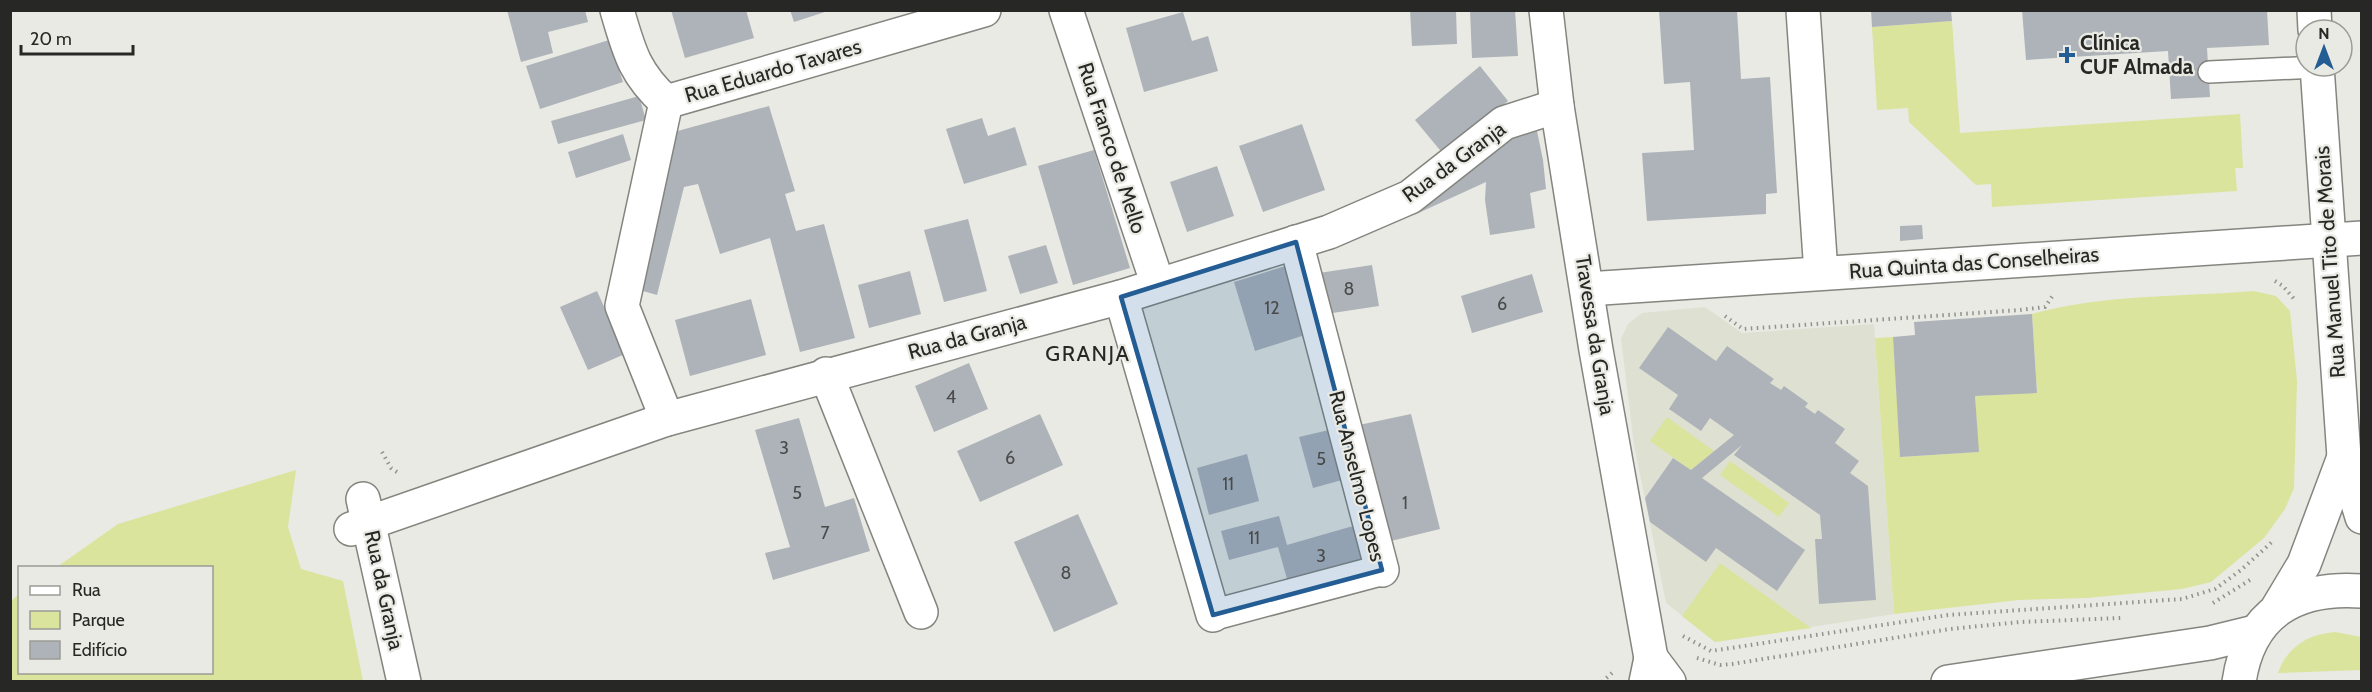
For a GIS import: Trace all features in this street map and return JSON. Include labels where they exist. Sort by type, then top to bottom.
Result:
[{"type":"street","name":"Rua Eduardo Tavares","points":[[617,10],[632,61],[648,86],[666,102],[984,10]]},
{"type":"street","name":"Rua Franco de Mello","points":[[1066,10],[1158,285]]},
{"type":"street","name":"Travessa da Granja","points":[[1546,10],[1557,106],[1587,289],[1655,674]]},
{"type":"street","points":[[1803,10],[1821,273]]},
{"type":"street","name":"Rua Manuel Tito de Morais","points":[[2318,78],[2344,457],[2361,518]]},
{"type":"street","points":[[666,102],[622,306],[667,419]]},
{"type":"street","name":"Rua da Granja","points":[[404,681],[361,517],[667,419],[1121,297],[1296,242],[1375,214],[1410,197],[1504,123],[1557,106]]},
{"type":"street","name":"Rua Quinta das Conselheiras","points":[[1587,289],[2361,238]]},
{"type":"street","name":"Rua Anselmo Lopes","points":[[1121,297],[1213,615],[1382,570],[1296,242]]},
{"type":"street","points":[[826,375],[921,612]]},
{"type":"street","name":"Rua Manuel Tito de Morais","points":[[2239,681],[2242,661],[2304,564],[2344,457]]},
{"type":"street","points":[[1948,681],[2210,643],[2266,621],[2302,596],[2333,589],[2361,591]]},
{"type":"lane","points":[[2209,72],[2294,67]]},
{"type":"path","points":[[2272,279],[2283,286],[2297,303]]},
{"type":"path","points":[[1715,309],[1743,328],[2045,307]]},
{"type":"path","points":[[1680,634],[1711,651],[1948,615],[2182,599],[2215,590],[2241,570],[2276,536]]},
{"type":"path","points":[[2205,606],[2224,598],[2255,576]]},
{"type":"path","points":[[1692,657],[1720,665],[1732,664],[1950,629],[2020,622],[2127,617]]},
{"type":"highlighted area","points":[[1296,242],[1382,570],[1213,615],[1121,297]]},
{"type":"shaded area","points":[[1705,307],[1742,333],[1874,324],[1894,614],[1715,642],[1666,603],[1634,445],[1621,339],[1628,324],[1642,313]]},
{"type":"green space","points":[[1952,21],[1960,133],[2240,114],[2243,168],[2235,168],[2237,191],[1992,207],[1991,184],[1976,185],[1909,122],[1908,108],[1877,110],[1872,27]]},
{"type":"green space","points":[[2254,291],[2276,296],[2290,311],[2297,381],[2294,488],[2285,509],[2264,538],[2211,582],[2182,589],[2087,598],[2019,600],[1894,614],[1875,338],[1893,337],[1901,457],[1978,452],[1975,396],[2037,392],[2032,314],[2087,303],[2142,297]]},
{"type":"green space","points":[[1667,417],[1714,451],[1691,470],[1650,441]]},
{"type":"green space","points":[[1730,461],[1789,503],[1779,517],[1720,475]]},
{"type":"green space","points":[[296,470],[288,527],[301,569],[343,581],[363,681],[11,681],[11,601],[18,595],[18,674],[213,674],[213,566],[58,566],[118,524]]},
{"type":"green space","points":[[1720,563],[1811,628],[1715,642],[1682,616]]},
{"type":"green space","points":[[2335,632],[2361,637],[2361,670],[2278,673],[2293,649],[2307,639]]},
{"type":"building","points":[[507,10],[585,10],[588,22],[548,32],[553,53],[521,62]]},
{"type":"building","points":[[671,10],[746,10],[754,38],[685,58]]},
{"type":"building","points":[[790,10],[828,10],[828,11],[794,22]]},
{"type":"building","points":[[1410,10],[1456,10],[1457,44],[1412,46]]},
{"type":"building","points":[[1470,10],[1515,10],[1518,56],[1472,58]]},
{"type":"building","points":[[1659,10],[1737,10],[1741,79],[1770,77],[1777,193],[1766,194],[1766,214],[1647,221],[1642,153],[1694,150],[1690,82],[1664,84]]},
{"type":"building","points":[[1871,10],[1951,10],[1952,21],[1872,27]]},
{"type":"building","name":"Clínica CUF Almada","points":[[2022,10],[2267,10],[2269,45],[2207,48],[2210,97],[2171,99],[2168,51],[2026,60]]},
{"type":"building","points":[[1183,12],[1192,41],[1208,36],[1218,71],[1144,92],[1126,28]]},
{"type":"building","points":[[609,40],[623,82],[540,109],[526,66]]},
{"type":"building","points":[[1480,66],[1508,101],[1444,155],[1415,120]]},
{"type":"building","points":[[639,96],[646,120],[558,144],[551,121]]},
{"type":"building","points":[[769,106],[795,191],[785,194],[796,231],[824,224],[855,338],[800,352],[770,238],[720,254],[698,184],[684,187],[657,295],[643,291],[674,132]]},
{"type":"building","points":[[982,118],[988,136],[1015,127],[1027,165],[964,184],[946,129]]},
{"type":"building","points":[[1302,124],[1325,190],[1263,212],[1239,146]]},
{"type":"building","points":[[1537,131],[1546,189],[1530,193],[1535,228],[1490,235],[1485,200],[1486,182],[1414,215],[1443,182],[1504,137]]},
{"type":"building","points":[[623,134],[631,160],[576,178],[568,152]]},
{"type":"building","points":[[1094,150],[1130,268],[1073,285],[1038,166]]},
{"type":"building","points":[[1217,166],[1234,216],[1187,232],[1170,182]]},
{"type":"building","points":[[968,219],[987,291],[944,302],[924,230]]},
{"type":"building","points":[[1922,225],[1923,239],[1900,241],[1900,226]]},
{"type":"building","points":[[1046,245],[1058,283],[1020,294],[1008,256]]},
{"type":"building","points":[[1289,265],[1311,333],[1255,351],[1234,282]]},
{"type":"building","points":[[1372,265],[1379,306],[1326,314],[1319,273]]},
{"type":"building","points":[[910,271],[921,314],[869,328],[858,285]]},
{"type":"building","points":[[1532,274],[1543,312],[1472,333],[1461,296]]},
{"type":"building","points":[[597,291],[625,354],[588,370],[560,307]]},
{"type":"building","points":[[751,299],[766,355],[690,376],[675,320]]},
{"type":"building","points":[[2032,314],[2037,393],[1975,396],[1979,452],[1900,457],[1893,337],[1915,335],[1914,322]]},
{"type":"building","points":[[1668,327],[1716,361],[1727,346],[1774,379],[1770,383],[1781,390],[1784,386],[1808,403],[1805,407],[1815,414],[1818,410],[1845,429],[1835,443],[1859,461],[1850,473],[1868,486],[1876,600],[1819,604],[1815,539],[1822,539],[1820,515],[1734,455],[1742,445],[1702,478],[1805,550],[1777,591],[1716,548],[1706,562],[1650,522],[1645,498],[1673,458],[1691,470],[1734,435],[1710,418],[1701,431],[1669,409],[1678,395],[1639,368]]},
{"type":"building","points":[[969,363],[988,409],[934,432],[915,386]]},
{"type":"building","points":[[1040,414],[1063,465],[980,502],[957,451]]},
{"type":"building","points":[[1411,414],[1440,529],[1387,542],[1359,425]]},
{"type":"building","points":[[799,418],[825,507],[854,498],[870,551],[773,580],[765,553],[790,547],[755,430]]},
{"type":"building","points":[[1329,430],[1342,480],[1313,488],[1299,437]]},
{"type":"building","points":[[1247,454],[1259,501],[1209,515],[1197,468]]},
{"type":"building","points":[[1078,514],[1118,604],[1054,632],[1014,542]]},
{"type":"building","points":[[1279,516],[1287,545],[1353,526],[1364,565],[1289,586],[1278,547],[1229,560],[1221,531]]},
{"type":"place","name":"Clínica CUF Almada","points":[[2067,55]]},
{"type":"district","name":"GRANJA","points":[[1088,353]]}]
